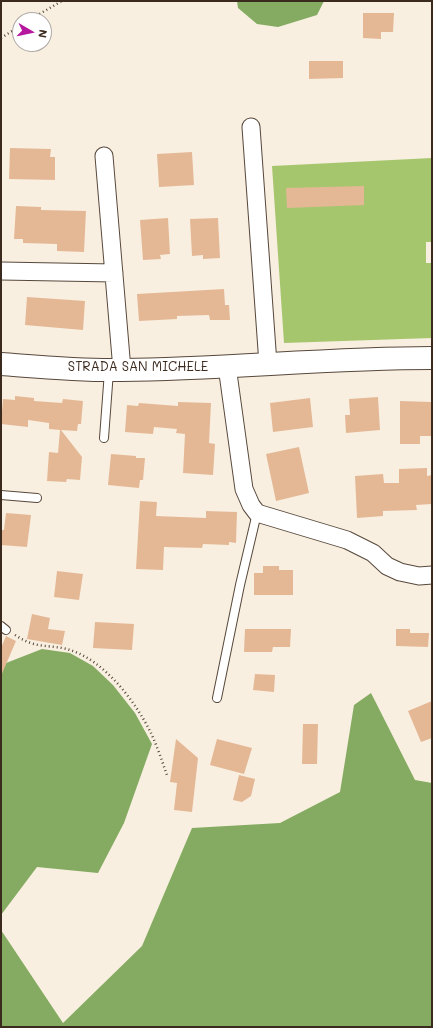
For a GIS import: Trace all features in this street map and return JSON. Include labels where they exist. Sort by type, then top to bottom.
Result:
[{"type":"street","points":[[251,127],[268,364]]},
{"type":"street","points":[[104,156],[114,274],[115,370]]},
{"type":"street","points":[[1,271],[114,274]]},
{"type":"street","name":"STRADA SAN MICHELE","points":[[1,364],[115,370],[227,366],[373,358],[432,358]]},
{"type":"street","name":"STRADA SAN MICHELE","points":[[227,366],[244,489],[251,505],[257,513]]},
{"type":"street","points":[[257,513],[347,540],[373,553],[387,566],[400,572],[419,576],[432,575]]},
{"type":"lane","points":[[104,438],[115,370]]},
{"type":"lane","points":[[1,495],[37,498]]},
{"type":"lane","points":[[217,698],[240,585],[257,513]]},
{"type":"path","points":[[43,12],[62,1]]},
{"type":"path","points":[[1,38],[12,31]]},
{"type":"path","points":[[3,628],[23,640],[34,644],[70,650],[90,659],[102,668],[115,680],[132,702],[151,732],[167,776]]},
{"type":"green space","points":[[237,1],[324,1],[317,15],[278,27],[257,24],[238,8]]},
{"type":"green space","points":[[432,158],[432,242],[426,242],[426,263],[432,263],[432,338],[284,343],[272,166]]},
{"type":"green space","points":[[42,649],[70,653],[93,666],[113,685],[135,713],[152,744],[124,823],[98,873],[37,867],[1,915],[1,665]]},
{"type":"green space","points":[[371,693],[415,780],[432,783],[432,1027],[1,1027],[1,930],[63,1023],[142,946],[192,828],[280,823],[340,792],[354,705]]},
{"type":"building","points":[[363,13],[394,13],[393,32],[381,32],[381,39],[363,38]]},
{"type":"building","points":[[309,61],[343,61],[343,78],[309,79]]},
{"type":"building","points":[[10,148],[51,149],[50,157],[55,157],[55,180],[9,179]]},
{"type":"building","points":[[192,152],[194,185],[159,187],[157,154]]},
{"type":"building","points":[[364,186],[364,205],[287,208],[286,188]]},
{"type":"building","points":[[16,206],[41,207],[41,210],[86,211],[84,252],[57,251],[57,244],[23,243],[23,239],[14,239]]},
{"type":"building","points":[[168,218],[170,254],[160,255],[161,259],[143,260],[140,220]]},
{"type":"building","points":[[218,218],[220,258],[203,259],[203,255],[192,256],[190,219]]},
{"type":"building","points":[[224,289],[225,305],[229,305],[230,320],[210,320],[209,315],[177,316],[177,319],[139,321],[137,294]]},
{"type":"building","points":[[27,297],[85,301],[83,330],[25,325]]},
{"type":"building","points":[[15,396],[34,398],[34,401],[62,403],[63,399],[83,401],[81,424],[78,424],[77,431],[61,430],[82,457],[80,480],[67,479],[66,482],[47,481],[49,452],[58,453],[60,430],[49,429],[49,423],[28,420],[28,427],[1,424],[3,399],[15,400]]},
{"type":"building","points":[[378,397],[380,430],[346,433],[345,415],[350,415],[349,399]]},
{"type":"building","points":[[310,398],[313,427],[273,432],[270,403]]},
{"type":"building","points":[[400,401],[431,402],[431,436],[420,436],[420,444],[400,444]]},
{"type":"building","points":[[178,402],[211,403],[209,443],[215,444],[213,475],[183,473],[185,434],[176,433],[177,429],[154,427],[153,434],[125,432],[127,405],[138,406],[139,403],[178,406]]},
{"type":"building","points":[[299,447],[309,493],[276,501],[266,454]]},
{"type":"building","points":[[111,454],[145,458],[143,480],[140,480],[139,488],[108,485]]},
{"type":"building","points":[[427,468],[427,476],[432,475],[432,504],[416,505],[417,510],[383,511],[383,516],[357,518],[355,476],[383,474],[384,483],[399,483],[399,469]]},
{"type":"building","points":[[140,501],[157,502],[156,516],[206,518],[206,511],[237,512],[236,543],[229,542],[229,545],[203,544],[202,548],[164,547],[163,570],[136,569]]},
{"type":"building","points":[[6,513],[31,515],[27,547],[1,545],[1,530],[4,530]]},
{"type":"building","points":[[263,566],[279,566],[279,570],[293,570],[293,595],[254,595],[254,573],[263,573]]},
{"type":"building","points":[[57,571],[83,574],[79,600],[54,597]]},
{"type":"building","points":[[32,614],[50,618],[48,629],[65,631],[62,645],[27,639]]},
{"type":"building","points":[[95,622],[134,624],[132,650],[93,648]]},
{"type":"building","points":[[245,629],[291,629],[290,647],[273,647],[272,652],[244,652]]},
{"type":"building","points":[[396,629],[410,629],[410,633],[429,633],[428,647],[396,646]]},
{"type":"building","points":[[6,636],[16,641],[1,676],[1,648]]},
{"type":"building","points":[[255,674],[275,675],[274,692],[253,690]]},
{"type":"building","points":[[432,701],[432,738],[421,742],[408,711]]},
{"type":"building","points":[[303,724],[318,724],[317,764],[302,764]]},
{"type":"building","points":[[176,739],[198,758],[192,812],[174,810],[177,783],[170,782]]},
{"type":"building","points":[[217,739],[252,748],[244,774],[210,765]]},
{"type":"building","points":[[239,775],[255,779],[251,796],[242,802],[233,800]]}]
